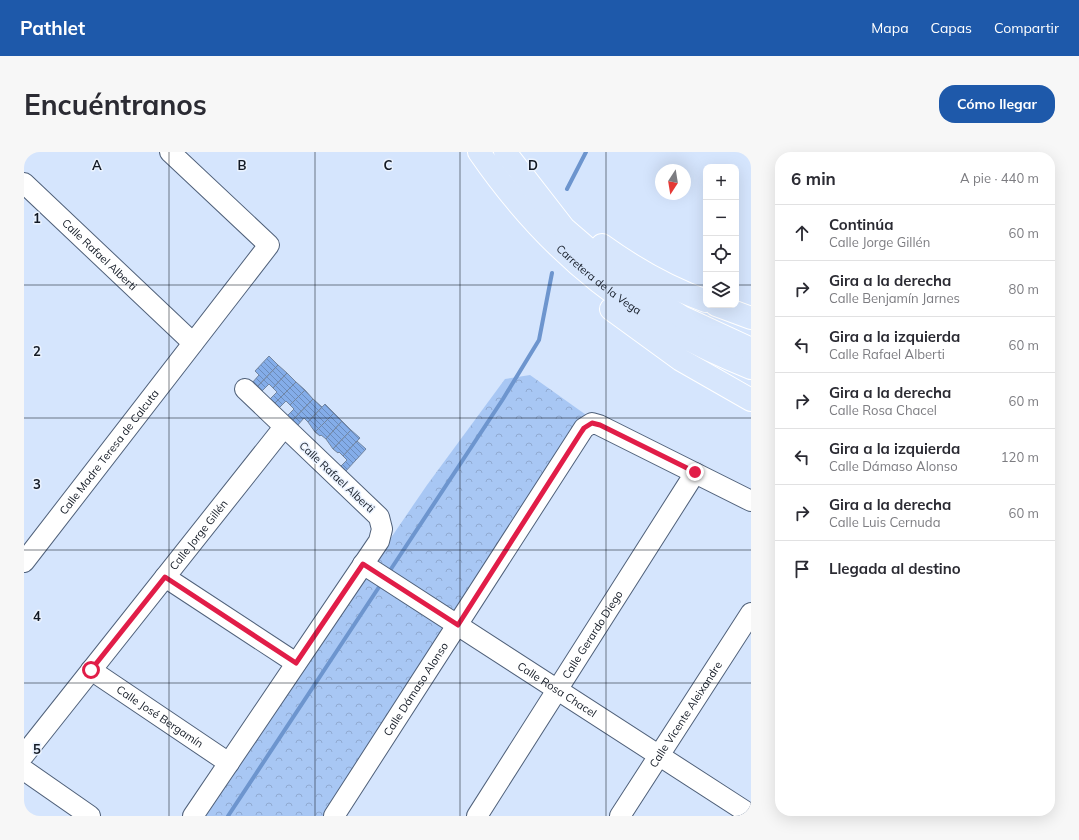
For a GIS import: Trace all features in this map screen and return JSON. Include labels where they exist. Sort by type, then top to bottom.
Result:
[{"type":"main road","name":"Carretera de la Vega","points":[[479,152],[495,176],[548,238],[604,286],[657,324],[688,341],[751,368]]},
{"type":"main road","name":"Carretera de la Vega","points":[[505,152],[564,228],[623,279],[682,317],[751,349]]},
{"type":"main road","points":[[495,176],[520,223],[562,268],[612,310],[661,346],[706,375],[751,400]]},
{"type":"main road","points":[[537,194],[625,261],[658,280],[703,300]]},
{"type":"main road","points":[[724,308],[751,318]]},
{"type":"street","name":"Calle Madre Teresa de Calcuta","points":[[24,562],[269,245],[170,152]]},
{"type":"street","name":"Calle Rafael Alberti","points":[[24,183],[194,343]]},
{"type":"street","name":"Calle Rafael Alberti","points":[[193,816],[379,541],[382,529],[379,517],[245,389]]},
{"type":"street","name":"Calle Dámaso Alonso","points":[[334,816],[584,428],[592,423],[600,425],[695,472]]},
{"type":"street","name":"Calle Jorge Gillén","points":[[24,755],[284,427]]},
{"type":"street","points":[[695,472],[751,501]]},
{"type":"street","name":"Calle Gerardo Diego","points":[[477,816],[695,472]]},
{"type":"street","name":"Calle Rosa Chacel","points":[[363,564],[751,815]]},
{"type":"street","points":[[165,577],[296,663]]},
{"type":"street","name":"Calle Vicente Aleixandre","points":[[620,816],[751,613]]},
{"type":"street","name":"Calle José Bergamín","points":[[91,670],[229,763]]},
{"type":"street","points":[[24,770],[90,816]]},
{"type":"green space","points":[[530,375],[589,417],[330,816],[201,816],[427,485],[505,379]]},
{"type":"building","points":[[269,356],[278,365],[257,387],[252,383],[259,375],[255,371]]},
{"type":"building","points":[[278,365],[287,373],[273,388],[269,384],[262,391],[257,387]]},
{"type":"building","points":[[287,373],[296,382],[274,404],[270,399],[277,392],[273,388]]},
{"type":"building","points":[[296,382],[305,390],[290,405],[286,401],[279,408],[274,404]]},
{"type":"building","points":[[305,390],[313,399],[292,421],[287,416],[294,409],[290,405]]},
{"type":"building","points":[[313,399],[322,407],[308,422],[304,418],[297,426],[292,421]]},
{"type":"building","points":[[325,404],[334,413],[315,432],[308,422]]},
{"type":"building","points":[[334,413],[342,421],[326,439],[315,432]]},
{"type":"building","points":[[342,421],[351,430],[333,449],[326,439]]},
{"type":"building","points":[[351,430],[360,438],[343,456],[333,449]]},
{"type":"building","points":[[357,441],[366,449],[345,472],[340,467],[347,460],[343,456]]},
{"type":"waterway","points":[[567,189],[586,152]]},
{"type":"waterway","points":[[389,572],[503,399],[539,340],[552,273]]},
{"type":"waterway","points":[[228,816],[379,587]]},
{"type":"route","points":[[91,670],[165,577],[296,663],[363,564],[458,625],[580,434],[584,428],[592,423],[600,425],[695,472]]}]
